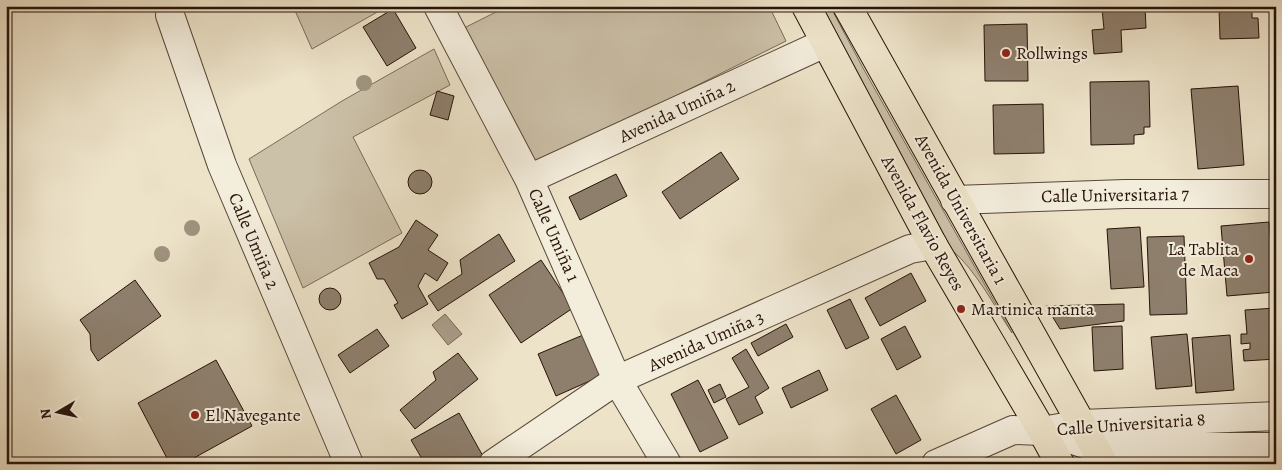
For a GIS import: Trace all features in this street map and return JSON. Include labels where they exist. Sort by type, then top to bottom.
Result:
[{"type":"main road","name":"Avenida Flavio Reyes","points":[[806,6],[933,245],[1060,464]]},
{"type":"main road","name":"Avenida Universitaria 1","points":[[848,6],[1093,445]]},
{"type":"street","name":"Calle Umiña 1","points":[[438,6],[529,179],[618,380],[667,464]]},
{"type":"street","name":"Calle Umiña 2","points":[[170,14],[222,165],[349,464]]},
{"type":"street","name":"Avenida Umiña 2","points":[[529,179],[825,43]]},
{"type":"street","name":"Calle Universitaria 7","points":[[955,200],[1125,194],[1276,194]]},
{"type":"street","name":"Avenida Umiña 3","points":[[493,464],[618,380],[910,249],[933,245]]},
{"type":"street","name":"Calle Universitaria 8","points":[[1093,445],[1276,416]]},
{"type":"street","name":"Calle Universitaria 8","points":[[936,464],[1013,430],[1042,431],[1093,445],[1276,446]]},
{"type":"shaded area","points":[[293,6],[388,6],[312,49]]},
{"type":"shaded area","points":[[508,6],[769,6],[786,41],[533,167],[464,28]]},
{"type":"shaded area","points":[[820,6],[830,6],[1012,333],[977,278],[952,250]]},
{"type":"shaded area","points":[[434,49],[450,85],[353,137],[402,233],[303,288],[249,159],[342,101]]},
{"type":"shaded area","points":[[445,314],[462,334],[448,345],[432,325]]},
{"type":"building","points":[[1145,6],[1146,28],[1121,30],[1122,52],[1094,54],[1092,30],[1104,29],[1102,9]]},
{"type":"building","points":[[1252,6],[1252,18],[1258,18],[1259,38],[1220,39],[1219,7]]},
{"type":"building","points":[[393,9],[416,48],[387,66],[363,27]]},
{"type":"building","name":"Rollwings","points":[[1027,24],[1028,81],[985,81],[984,25]]},
{"type":"building","points":[[1149,81],[1150,127],[1144,127],[1144,134],[1134,135],[1134,144],[1091,145],[1090,82]]},
{"type":"building","points":[[1238,86],[1244,165],[1198,169],[1191,89]]},
{"type":"building","points":[[437,91],[454,96],[448,120],[430,115]]},
{"type":"building","points":[[1043,104],[1044,153],[994,154],[993,105]]},
{"type":"building","points":[[721,152],[739,179],[680,219],[662,192]]},
{"type":"building","points":[[420,170],[428,174],[432,182],[428,190],[420,194],[412,190],[408,182],[412,174]]},
{"type":"building","points":[[616,174],[627,196],[580,220],[569,197]]},
{"type":"building","points":[[416,220],[438,235],[428,250],[448,263],[437,281],[425,273],[418,286],[428,304],[402,319],[394,305],[398,303],[384,279],[377,279],[369,263],[399,247]]},
{"type":"building","points":[[1269,222],[1275,292],[1227,296],[1221,226]]},
{"type":"building","points":[[1140,227],[1144,287],[1111,289],[1107,229]]},
{"type":"building","points":[[499,234],[515,261],[438,311],[428,296],[462,274],[460,260]]},
{"type":"building","points":[[1184,236],[1187,314],[1150,315],[1147,237]]},
{"type":"building","points":[[541,260],[573,308],[521,343],[489,295]]},
{"type":"building","points":[[911,273],[926,301],[880,326],[865,298]]},
{"type":"building","points":[[135,280],[161,316],[98,361],[91,350],[90,334],[80,320]]},
{"type":"building","points":[[330,288],[338,291],[341,299],[338,307],[330,310],[322,307],[319,299],[322,291]]},
{"type":"building","points":[[850,299],[869,338],[846,349],[827,310]]},
{"type":"building","points":[[1124,304],[1124,321],[1060,329],[1046,306]]},
{"type":"building","points":[[1276,308],[1276,359],[1244,361],[1243,350],[1250,349],[1250,343],[1241,344],[1241,334],[1247,334],[1245,310]]},
{"type":"building","points":[[786,324],[793,337],[758,356],[751,343]]},
{"type":"building","points":[[905,326],[921,357],[897,370],[881,339]]},
{"type":"building","points":[[1122,326],[1123,369],[1094,371],[1092,327]]},
{"type":"building","points":[[377,329],[389,346],[350,373],[338,355]]},
{"type":"building","points":[[1187,334],[1192,386],[1156,389],[1151,337]]},
{"type":"building","points":[[583,335],[601,376],[556,396],[538,354]]},
{"type":"building","points":[[1230,335],[1234,390],[1196,393],[1192,338]]},
{"type":"building","points":[[746,349],[769,388],[755,397],[763,413],[739,425],[726,399],[749,387],[732,358]]},
{"type":"building","points":[[458,353],[478,379],[415,429],[400,410],[436,380],[433,372]]},
{"type":"building","name":"El Navegante","points":[[216,360],[252,426],[183,464],[170,464],[138,403]]},
{"type":"building","points":[[819,370],[828,390],[791,408],[782,388]]},
{"type":"building","points":[[698,380],[728,438],[700,452],[671,394]]},
{"type":"building","points":[[720,384],[726,397],[714,403],[708,390]]},
{"type":"building","points":[[896,395],[921,440],[896,454],[871,409]]},
{"type":"building","points":[[459,413],[484,458],[474,464],[425,464],[411,440]]},
{"type":"place","name":"Rollwings","points":[[1006,53]]},
{"type":"place","name":"La Tablita de Maca","points":[[1249,259]]},
{"type":"place","name":"Martinica manta","points":[[961,309]]},
{"type":"place","name":"El Navegante","points":[[195,415]]}]
